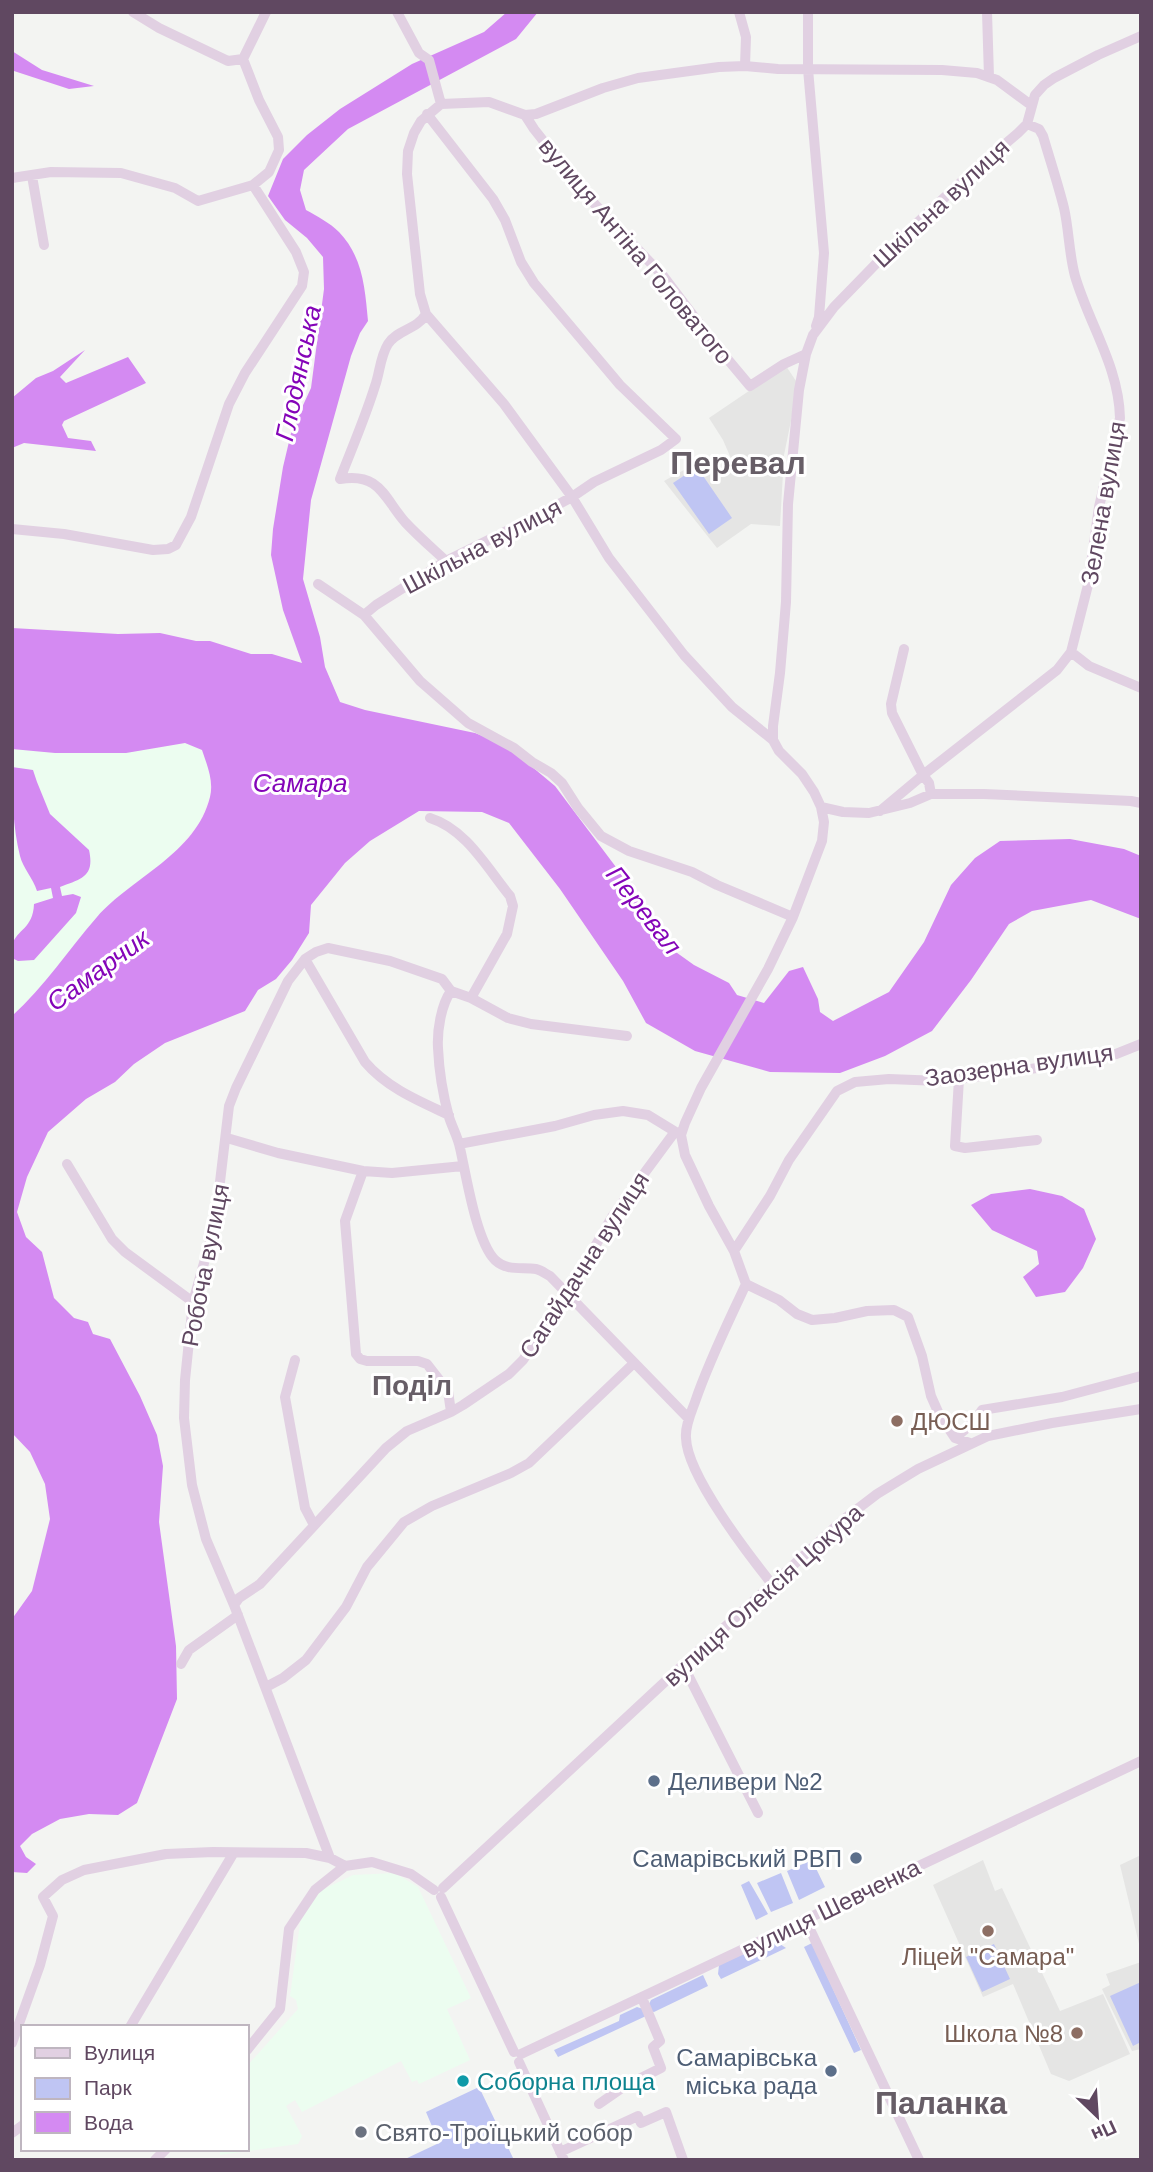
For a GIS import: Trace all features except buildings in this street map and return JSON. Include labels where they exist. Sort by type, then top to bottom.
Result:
[{"type":"street","points":[[133,12],[159,28],[228,61],[243,59]]},
{"type":"street","points":[[12,178],[51,172],[121,173],[175,188],[198,201],[253,185],[269,172],[279,150],[278,137],[259,100],[243,59],[264,17],[275,12]]},
{"type":"street","points":[[397,12],[419,53],[429,60],[441,104]]},
{"type":"street","points":[[740,12],[746,37],[745,66]]},
{"type":"street","points":[[808,12],[808,69],[824,253],[818,317],[813,335]]},
{"type":"street","points":[[987,12],[989,76]]},
{"type":"street","name":"Шкільна вулиця","points":[[774,740],[773,726],[786,602],[788,504],[799,390],[813,335],[834,307],[887,251],[939,201],[1018,134],[1027,124],[1035,95],[1054,78],[1141,36]]},
{"type":"street","points":[[1031,106],[989,76],[942,70],[778,69],[745,66],[638,78],[603,88],[536,114],[526,115],[489,102],[441,104],[427,114],[414,134],[408,151],[407,174],[419,294],[426,314],[504,404],[572,497],[609,558],[684,655],[732,707],[774,740],[779,751],[802,774],[821,807],[843,812],[869,813],[911,803],[931,794],[984,794],[1141,803]]},
{"type":"street","name":"Шкільна вулиця","points":[[363,615],[446,561],[572,497],[594,482],[661,450],[676,439],[620,385],[534,283],[521,262],[505,220],[492,199],[427,114]]},
{"type":"street","name":"вулиця Антіна Головатого","points":[[526,115],[580,188],[664,277],[750,386],[784,364],[806,354]]},
{"type":"street","name":"Зелена вулиця","points":[[880,811],[1057,670],[1071,652],[1088,584],[1100,507],[1120,418],[1120,404],[1114,379],[1075,275],[1064,209],[1043,136],[1039,130],[1027,124]]},
{"type":"street","points":[[32,176],[44,245]]},
{"type":"street","points":[[12,529],[64,534],[153,550],[168,550],[176,545],[191,517],[229,404],[245,373],[302,286],[304,272],[296,252],[253,185]]},
{"type":"street","points":[[426,314],[422,321],[395,336],[388,344],[376,385],[340,479],[351,477],[379,486],[409,527],[446,561]]},
{"type":"street","points":[[318,584],[363,615],[420,681],[468,723],[514,748],[562,783],[601,836],[629,851],[692,872],[793,917]]},
{"type":"street","points":[[904,649],[891,704],[892,713],[929,783],[931,794]]},
{"type":"street","points":[[1071,652],[1088,666],[1141,688]]},
{"type":"street","name":"Сагайдачна вулиця","points":[[181,1664],[189,1650],[236,1610],[239,1598],[260,1584],[386,1448],[407,1431],[452,1412],[509,1374],[523,1360],[567,1294],[612,1217],[678,1134],[768,969],[793,917],[822,841],[824,822],[821,807]]},
{"type":"street","points":[[430,818],[444,822],[460,833],[510,896],[513,906],[507,934],[471,998]]},
{"type":"street","points":[[449,1115],[377,1076],[365,1062],[305,959],[328,948],[390,961],[442,979],[451,991],[471,998],[508,1018],[531,1024],[627,1035]]},
{"type":"street","name":"Робоча вулиця","points":[[305,959],[288,981],[229,1107],[215,1224],[193,1302],[184,1419],[192,1485],[206,1539],[266,1687],[330,1858]]},
{"type":"street","points":[[451,991],[446,997],[438,1042],[440,1075],[473,1207],[485,1242],[494,1258],[506,1267],[537,1269],[550,1276],[690,1419]]},
{"type":"street","name":"Заозерна вулиця","points":[[734,1251],[770,1196],[789,1160],[837,1091],[855,1082],[889,1079],[940,1081],[1051,1066],[1116,1054],[1141,1044]]},
{"type":"street","points":[[959,1079],[955,1146],[965,1148],[1037,1140]]},
{"type":"street","points":[[459,1144],[555,1126],[594,1115],[623,1111],[648,1115],[678,1134],[709,1206],[734,1251],[746,1284],[812,1320],[867,1311],[894,1310],[908,1317],[922,1356],[931,1396],[945,1425],[955,1438],[970,1443]]},
{"type":"street","points":[[227,1138],[278,1153],[363,1171],[392,1173],[463,1166]]},
{"type":"street","points":[[68,1164],[112,1239],[125,1252],[193,1302]]},
{"type":"street","points":[[363,1171],[345,1221],[356,1354],[359,1359],[367,1361],[427,1364],[448,1391],[452,1412]]},
{"type":"street","points":[[746,1284],[716,1348],[690,1419],[685,1441],[697,1472],[737,1541],[772,1584]]},
{"type":"street","points":[[295,1360],[285,1397],[304,1508],[314,1525]]},
{"type":"street","points":[[266,1687],[306,1660],[346,1607],[367,1567],[404,1522],[432,1506],[529,1463],[634,1363]]},
{"type":"street","points":[[955,1438],[974,1422],[982,1410],[1062,1397],[1141,1376]]},
{"type":"street","name":"вулиця Олексія Цокура","points":[[439,1892],[683,1665],[860,1506],[918,1469],[988,1436],[1141,1409]]},
{"type":"street","points":[[683,1665],[758,1813]]},
{"type":"street","name":"вулиця Шевченка","points":[[518,2056],[1141,1761]]},
{"type":"street","points":[[12,2043],[40,1965],[53,1916],[43,1897],[62,1880],[84,1870],[166,1854],[306,1853],[330,1858],[345,1866]]},
{"type":"street","points":[[131,2025],[233,1854]]},
{"type":"street","points":[[248,2049],[280,2009],[289,1929],[315,1890],[345,1866],[372,1862],[411,1874],[439,1892],[518,2056],[562,2156],[638,2116],[641,2123],[666,2112],[682,2160]]},
{"type":"street","points":[[806,1921],[919,2160]]},
{"type":"street","points":[[599,2104],[625,2086],[661,2068],[653,2047],[660,2041],[642,1998]]},
{"type":"shaded area","points":[[786,366],[796,381],[796,396],[784,455],[780,526],[751,524],[717,548],[664,481],[702,460],[720,458],[723,465],[733,463],[709,418]]},
{"type":"shaded area","points":[[185,743],[202,750],[210,772],[210,796],[199,823],[175,852],[97,917],[50,977],[12,1016],[12,749],[55,753],[126,753]]},
{"type":"shaded area","points":[[1141,1855],[1141,1952],[1120,1865]]},
{"type":"shaded area","points":[[983,1860],[995,1891],[1002,1888],[1060,2011],[1103,1994],[1130,2054],[1069,2081],[1051,2074],[1013,1984],[983,1997],[933,1885]]},
{"type":"shaded area","points":[[395,1873],[418,1887],[471,1998],[447,2009],[470,2060],[419,2084],[417,2080],[412,2082],[401,2061],[302,2112],[295,2100],[286,2106],[302,2136],[298,2144],[220,2155],[220,2151],[248,2151],[248,2065],[298,2009],[296,2000],[290,1996],[301,1916],[320,1891],[353,1875]]},
{"type":"shaded area","points":[[1141,1962],[1141,2049],[1132,2051],[1102,1989],[1110,1985],[1106,1974]]},
{"type":"green space","points":[[697,467],[732,518],[709,534],[673,483]]},
{"type":"green space","points":[[812,1860],[825,1887],[799,1900],[787,1871]]},
{"type":"green space","points":[[781,1873],[793,1903],[771,1912],[757,1883]]},
{"type":"green space","points":[[749,1881],[768,1914],[756,1920],[741,1885]]},
{"type":"green space","points":[[774,1940],[786,1948],[721,1979],[718,1974],[719,1965]]},
{"type":"green space","points":[[812,1943],[861,2050],[854,2053],[804,1947]]},
{"type":"green space","points":[[994,1944],[1010,1979],[982,1992],[966,1957]]},
{"type":"green space","points":[[703,1975],[708,1986],[654,2012],[651,2011],[651,2000]]},
{"type":"green space","points":[[1141,1982],[1141,2042],[1133,2046],[1110,1996]]},
{"type":"green space","points":[[637,2007],[643,2009],[646,2016],[558,2057],[554,2050],[619,2021],[620,2015]]},
{"type":"green space","points":[[479,2087],[514,2160],[403,2160],[439,2143],[426,2112]]},
{"type":"water","name":"Самара","points":[[507,12],[538,12],[516,39],[348,129],[304,170],[300,190],[306,210],[335,229],[353,252],[364,285],[368,321],[351,356],[311,500],[303,579],[320,637],[325,667],[340,702],[365,710],[475,733],[506,745],[555,786],[646,907],[673,950],[694,965],[729,983],[737,995],[764,1003],[789,971],[803,967],[818,999],[820,1012],[833,1021],[889,992],[924,942],[951,885],[975,858],[1000,841],[1070,839],[1124,849],[1141,856],[1141,919],[1091,900],[1032,911],[1009,924],[932,1031],[885,1056],[840,1073],[770,1072],[695,1051],[646,1023],[623,981],[560,889],[509,823],[482,812],[419,811],[370,841],[345,863],[311,905],[309,933],[292,960],[276,979],[258,990],[245,1011],[165,1043],[134,1064],[115,1082],[86,1099],[48,1132],[27,1177],[17,1212],[26,1237],[42,1252],[54,1298],[74,1318],[88,1322],[93,1334],[110,1339],[157,1435],[163,1466],[159,1522],[176,1646],[177,1699],[137,1803],[118,1815],[89,1814],[60,1819],[32,1834],[20,1846],[26,1857],[36,1864],[27,1873],[12,1872],[12,1619],[32,1591],[50,1519],[45,1484],[30,1452],[12,1433],[12,1016],[46,980],[97,917],[191,834],[203,817],[211,785],[202,750],[185,743],[126,753],[55,753],[12,749],[12,628],[118,634],[160,633],[196,641],[210,641],[251,654],[272,654],[302,663],[283,610],[271,555],[283,467],[292,429],[311,388],[324,289],[323,257],[307,238],[285,220],[268,196],[283,159],[307,135],[340,109],[412,64],[484,32]]},
{"type":"water","points":[[12,51],[42,70],[94,86],[69,89],[14,71]]},
{"type":"water","points":[[85,350],[60,377],[66,383],[128,357],[146,383],[64,421],[62,425],[68,438],[91,441],[96,451],[24,443],[12,448],[12,398],[36,378],[53,371]]},
{"type":"water","points":[[12,767],[33,770],[50,814],[89,850],[90,866],[85,876],[60,887],[62,896],[73,894],[81,897],[76,913],[34,960],[18,961],[12,958],[12,945],[31,919],[34,904],[53,898],[51,888],[37,891],[20,856],[14,823]]},
{"type":"water","points":[[1030,1189],[1062,1196],[1084,1209],[1096,1239],[1083,1268],[1065,1292],[1036,1297],[1023,1277],[1039,1264],[1037,1251],[992,1230],[971,1205],[991,1194]]},
{"type":"place","name":"ДЮСШ","points":[[897,1421]]},
{"type":"place","name":"Деливери №2","points":[[654,1781]]},
{"type":"place","name":"Самарівський РВП","points":[[856,1858]]},
{"type":"place","name":"Ліцей \"Самара\"","points":[[988,1931]]},
{"type":"place","name":"Школа №8","points":[[1077,2033]]},
{"type":"place","name":"Самарівська міська рада","points":[[831,2071]]},
{"type":"place","name":"Соборна площа","points":[[463,2081]]},
{"type":"place","name":"Свято-Троїцький собор","points":[[361,2132]]},
{"type":"district","name":"Перевал","points":[[738,463]]},
{"type":"district","name":"Поділ","points":[[412,1385]]},
{"type":"district","name":"Паланка","points":[[941,2103]]},
{"type":"water label","name":"Глодянська","points":[[298,373]]},
{"type":"water label","name":"Самарчик","points":[[98,970]]}]
